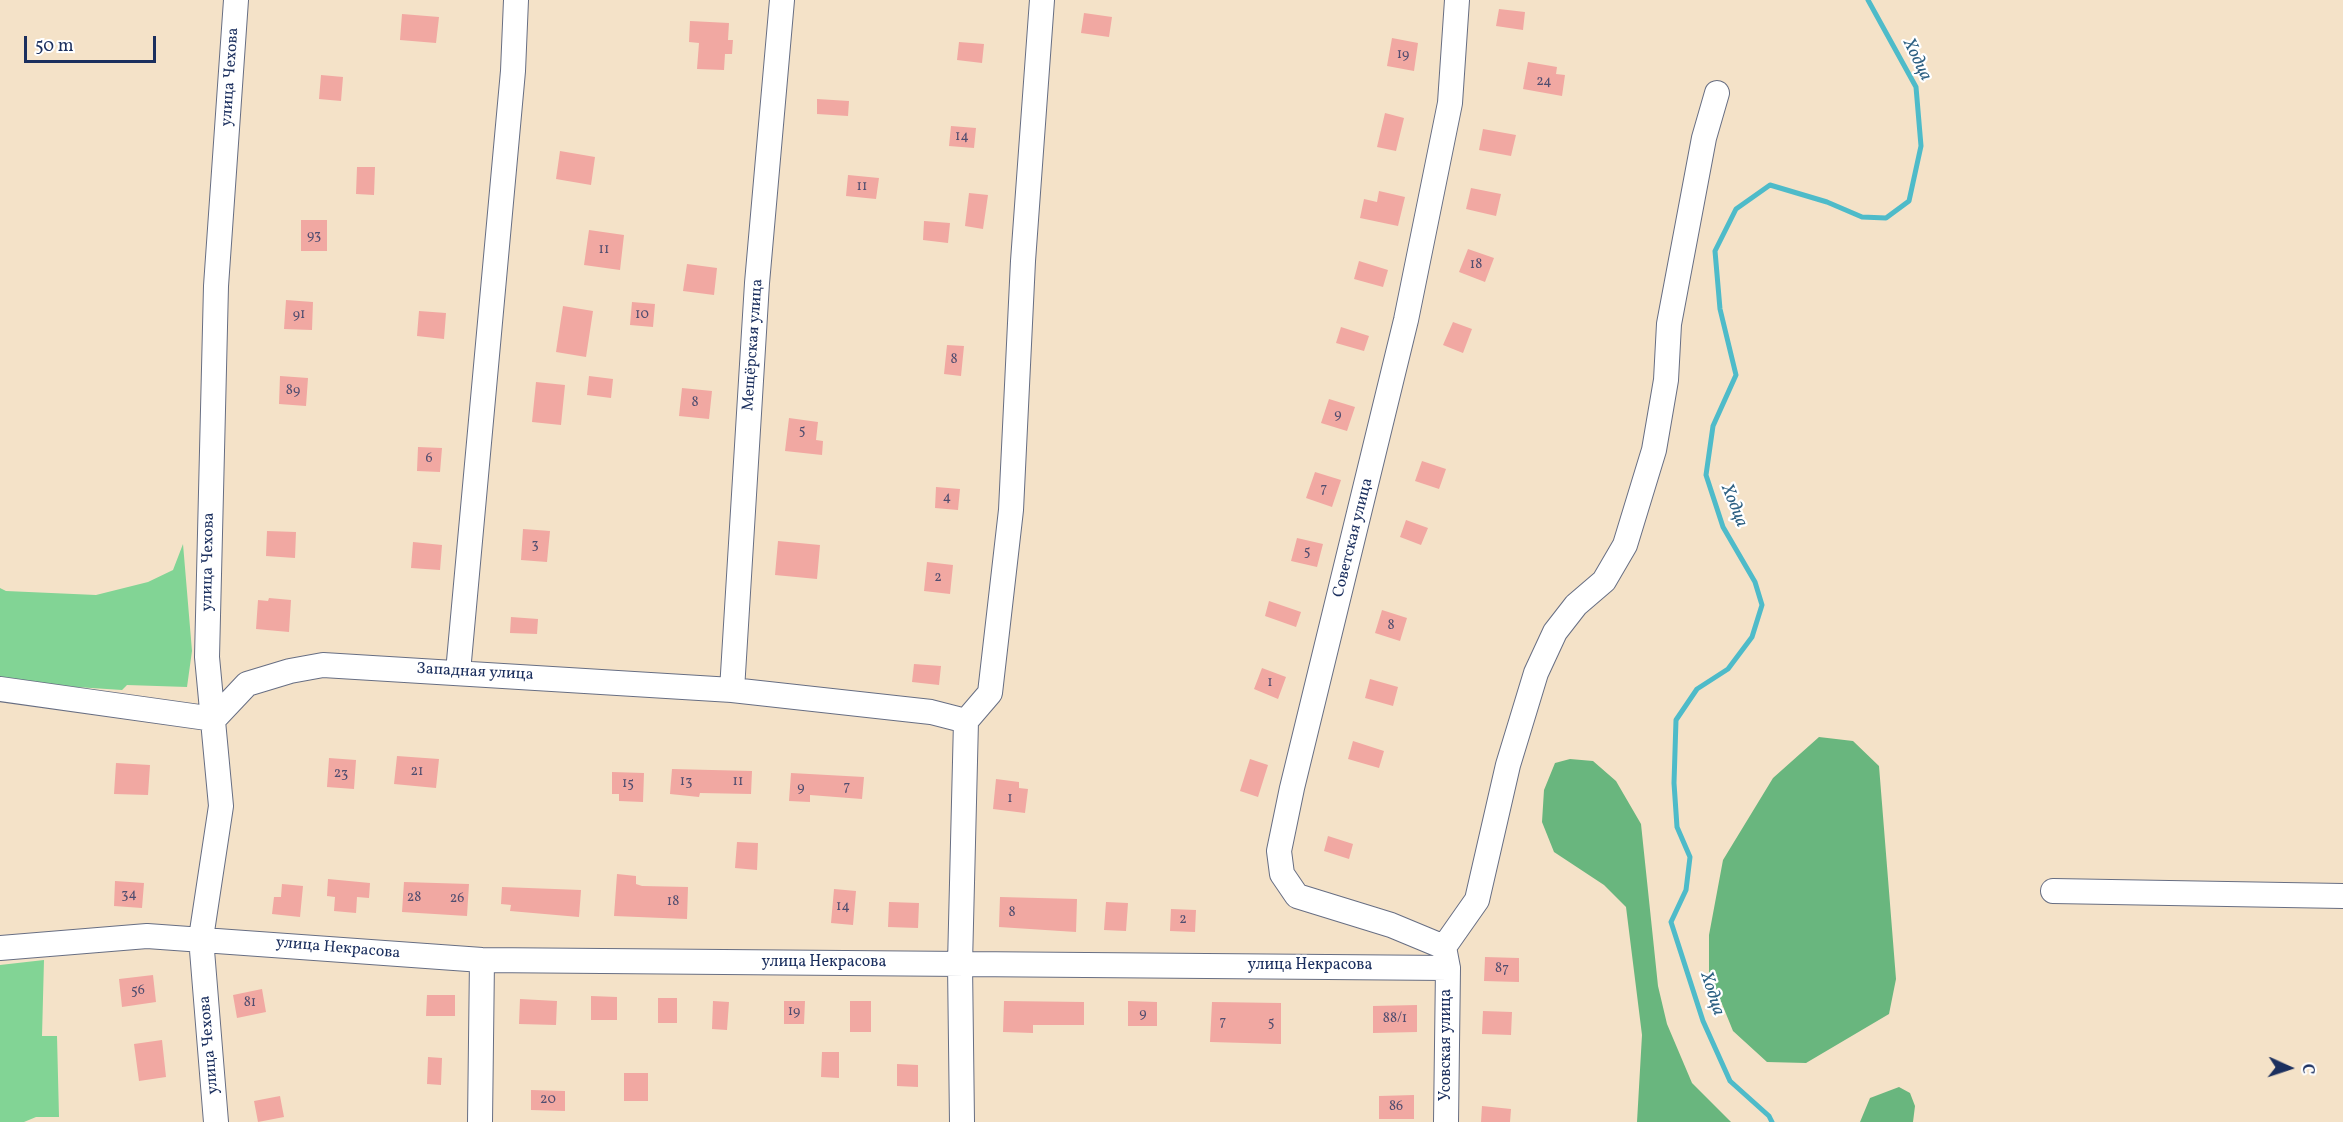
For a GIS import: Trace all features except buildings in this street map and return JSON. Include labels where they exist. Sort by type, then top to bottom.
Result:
[{"type":"street","name":"улица Чехова","points":[[216,1122],[201,938],[221,806],[207,657],[216,286],[236,0]]},
{"type":"street","points":[[458,672],[513,71],[516,0]]},
{"type":"street","name":"Мещёрская улица","points":[[732,690],[758,283],[782,0]]},
{"type":"street","points":[[962,1122],[960,964],[966,721],[990,693],[1011,510],[1023,261],[1042,0]]},
{"type":"street","name":"Советская улица","points":[[1446,957],[1391,925],[1298,896],[1282,874],[1280,851],[1292,788],[1408,309],[1450,103],[1457,0]]},
{"type":"street","points":[[1446,957],[1477,900],[1508,765],[1536,673],[1555,632],[1576,605],[1605,581],[1625,545],[1654,450],[1666,380],[1668,324],[1704,138],[1717,93]]},
{"type":"street","name":"Западная улица","points":[[214,719],[247,684],[290,671],[323,665],[732,690],[931,712],[966,721]]},
{"type":"street","points":[[0,689],[214,719]]},
{"type":"street","points":[[2053,891],[2343,896]]},
{"type":"street","name":"улица Некрасова","points":[[0,948],[147,936],[201,938],[482,960],[960,964],[1446,957]]},
{"type":"street","name":"Усовская улица","points":[[1446,957],[1446,1122]]},
{"type":"street","points":[[480,1122],[482,960]]},
{"type":"green space","points":[[183,544],[192,651],[187,687],[127,685],[122,690],[0,682],[0,588],[6,591],[96,595],[148,582],[173,570]]},
{"type":"green space","points":[[1819,737],[1853,741],[1879,766],[1896,979],[1889,1014],[1806,1063],[1767,1062],[1733,1031],[1709,972],[1709,935],[1723,860],[1773,778]]},
{"type":"green space","points":[[1570,759],[1593,761],[1616,781],[1641,824],[1658,986],[1667,1024],[1692,1083],[1731,1122],[1637,1122],[1642,1035],[1626,907],[1604,885],[1554,852],[1542,822],[1544,790],[1555,763]]},
{"type":"green space","points":[[44,960],[42,1036],[57,1036],[59,1117],[36,1117],[24,1122],[0,1122],[0,965]]},
{"type":"green space","points":[[1899,1087],[1910,1093],[1915,1106],[1913,1122],[1860,1122],[1870,1098]]},
{"type":"waterway","name":"Ходца","points":[[1772,1122],[1769,1116],[1730,1081],[1703,1021],[1671,922],[1686,890],[1690,857],[1677,827],[1674,783],[1676,720],[1697,689],[1728,669],[1752,637],[1762,605],[1755,582],[1723,527],[1706,475],[1713,426],[1736,375],[1720,309],[1715,251],[1736,209],[1770,185],[1827,202],[1862,217],[1886,218],[1909,201],[1921,146],[1916,87],[1868,0]]}]
